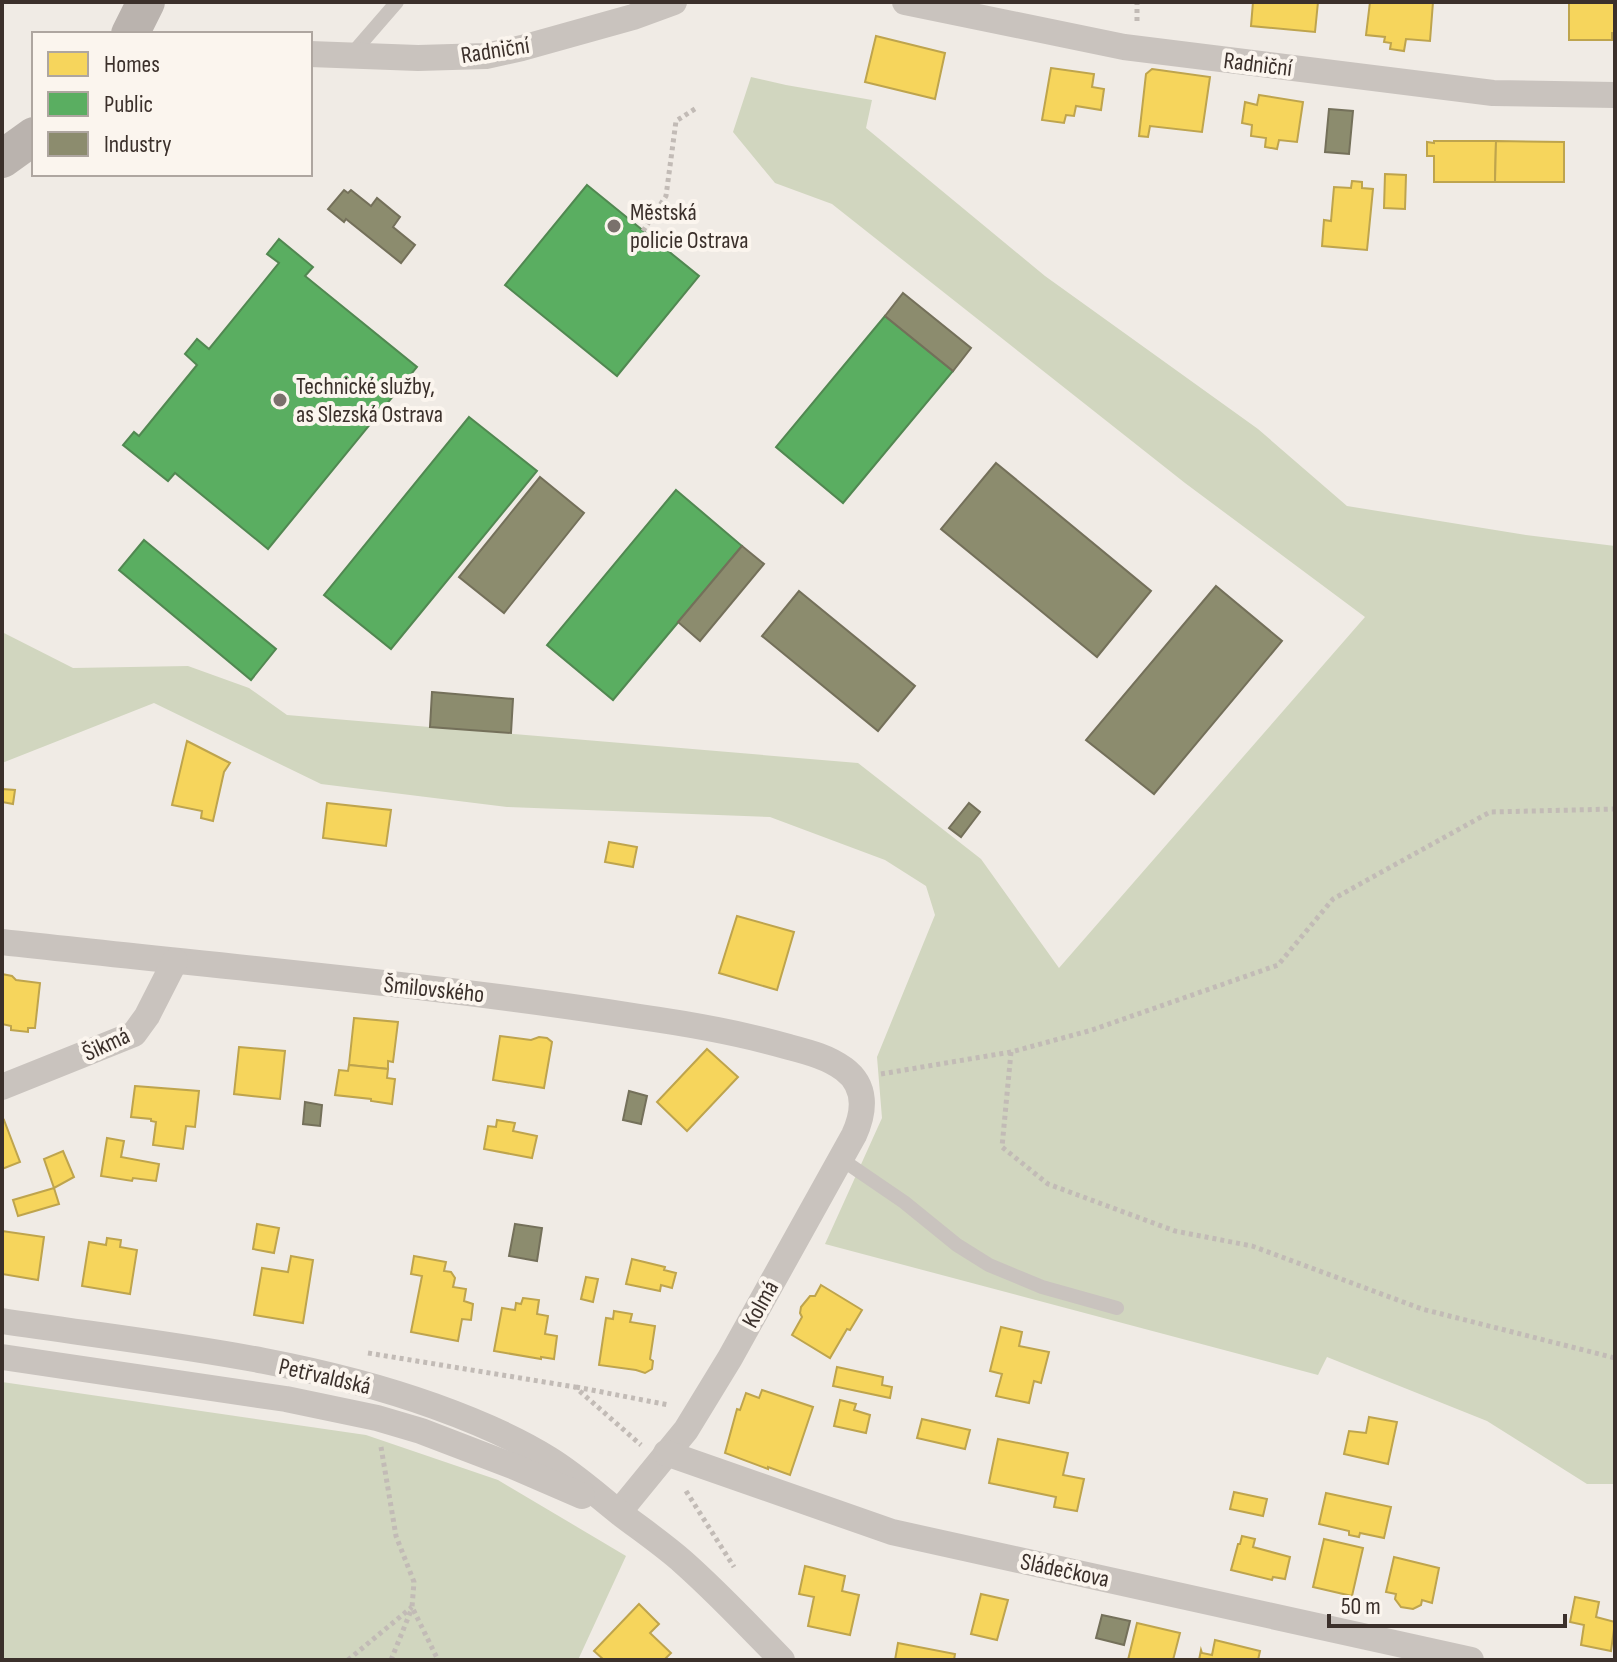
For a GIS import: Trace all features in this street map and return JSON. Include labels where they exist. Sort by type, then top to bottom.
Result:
[{"type":"street","name":"Radniční","points":[[312,54],[418,58],[486,56],[633,17],[674,2]]},
{"type":"street","name":"Radniční","points":[[905,2],[1124,47],[1493,93],[1615,95]]},
{"type":"street","points":[[2,159],[32,137]]},
{"type":"street","name":"Šmilovského","points":[[2,942],[478,994],[688,1024],[737,1033],[812,1054],[832,1061],[854,1078]]},
{"type":"street","name":"Šikmá","points":[[2,1087],[134,1034],[147,1016],[175,961]]},
{"type":"street","name":"Kolmá","points":[[619,1512],[686,1430],[730,1358],[841,1159],[862,1111],[861,1091],[854,1078]]},
{"type":"street","name":"Petřvaldská","points":[[2,1321],[259,1360],[348,1379],[403,1395],[490,1429],[548,1458],[585,1484],[682,1561],[782,1660]]},
{"type":"street","name":"Petřvaldská","points":[[2,1357],[286,1399],[377,1418],[489,1456],[619,1512]]},
{"type":"street","name":"Sládečkova","points":[[666,1453],[892,1532],[1471,1660]]},
{"type":"lane","points":[[351,56],[397,2]]},
{"type":"lane","points":[[841,1159],[989,1265],[1042,1287],[1117,1308]]},
{"type":"path","points":[[643,231],[666,196],[676,121],[698,107]]},
{"type":"path","points":[[854,1078],[1011,1052],[1092,1030],[1278,965],[1333,899],[1490,812],[1615,809]]},
{"type":"path","points":[[1011,1052],[1002,1147],[1048,1184],[1175,1231],[1252,1246],[1422,1309],[1615,1358]]},
{"type":"path","points":[[362,1352],[698,1410]]},
{"type":"path","points":[[575,1387],[646,1449],[666,1453],[673,1470],[737,1571]]},
{"type":"path","points":[[377,1418],[396,1536],[414,1582],[412,1607],[391,1660]]},
{"type":"path","points":[[348,1660],[412,1607]]},
{"type":"path","points":[[412,1607],[438,1660]]},
{"type":"green space","points":[[751,77],[872,100],[866,128],[1045,276],[1258,429],[1347,506],[1615,546],[1615,1484],[1587,1484],[1487,1421],[1327,1357],[1318,1375],[825,1244],[882,1118],[877,1057],[935,915],[926,886],[885,860],[770,817],[507,807],[321,784],[154,703],[2,763],[2,632],[73,668],[188,666],[249,688],[287,715],[858,763],[981,859],[1059,968],[1365,617],[1185,483],[832,204],[775,183],[733,132]]},
{"type":"green space","points":[[2,1382],[366,1435],[498,1480],[626,1556],[578,1660],[2,1660]]},
{"type":"building: Homes","points":[[1253,2],[1318,2],[1315,32],[1251,26]]},
{"type":"building: Homes","points":[[1370,2],[1433,2],[1430,41],[1406,39],[1404,51],[1390,49],[1391,43],[1384,42],[1385,37],[1366,35]]},
{"type":"building: Homes","points":[[1569,2],[1615,2],[1615,33],[1612,33],[1612,40],[1569,40]]},
{"type":"building: Homes","points":[[876,36],[945,53],[935,99],[865,82]]},
{"type":"building: Homes","points":[[1051,68],[1094,74],[1092,87],[1104,89],[1101,110],[1076,106],[1074,116],[1066,115],[1064,123],[1042,120]]},
{"type":"building: Homes","points":[[1152,69],[1210,77],[1202,132],[1150,126],[1148,137],[1139,136],[1146,74]]},
{"type":"building: Homes","points":[[1259,95],[1303,102],[1297,142],[1279,140],[1277,149],[1265,147],[1266,138],[1251,136],[1252,125],[1242,123],[1245,102],[1257,105]]},
{"type":"building: Homes","points":[[1496,141],[1495,182],[1434,182],[1434,156],[1427,156],[1427,142]]},
{"type":"building: Homes","points":[[1496,141],[1564,142],[1564,182],[1495,182]]},
{"type":"building: Homes","points":[[1385,174],[1406,175],[1405,209],[1384,208]]},
{"type":"building: Homes","points":[[1352,181],[1362,182],[1362,188],[1373,189],[1367,250],[1322,246],[1324,220],[1331,221],[1334,187],[1351,188]]},
{"type":"building: Homes","points":[[187,741],[230,763],[224,772],[213,821],[201,818],[202,811],[172,805]]},
{"type":"building: Homes","points":[[2,789],[15,790],[13,804],[2,802]]},
{"type":"building: Homes","points":[[327,803],[391,810],[386,846],[323,838]]},
{"type":"building: Homes","points":[[609,842],[637,847],[633,867],[605,862]]},
{"type":"building: Homes","points":[[737,916],[794,932],[777,990],[719,973]]},
{"type":"building: Homes","points":[[2,974],[16,980],[40,983],[35,1028],[28,1028],[28,1032],[11,1030],[11,1026],[2,1024]]},
{"type":"building: Homes","points":[[354,1018],[398,1022],[393,1062],[388,1061],[388,1069],[349,1065]]},
{"type":"building: Homes","points":[[500,1036],[531,1040],[539,1037],[552,1042],[544,1088],[493,1080]]},
{"type":"building: Homes","points":[[239,1047],[285,1051],[280,1099],[234,1094]]},
{"type":"building: Homes","points":[[707,1049],[738,1077],[687,1131],[657,1102]]},
{"type":"building: Homes","points":[[349,1065],[388,1069],[387,1078],[395,1079],[392,1104],[335,1095],[339,1070],[348,1071]]},
{"type":"building: Homes","points":[[135,1086],[199,1091],[195,1127],[186,1126],[183,1149],[153,1145],[156,1122],[131,1117]]},
{"type":"building: Homes","points":[[497,1120],[515,1123],[513,1131],[537,1136],[532,1158],[484,1149],[488,1126],[496,1127]]},
{"type":"building: Homes","points":[[2,1121],[20,1162],[2,1169]]},
{"type":"building: Homes","points":[[107,1138],[124,1141],[121,1157],[159,1164],[156,1181],[101,1176]]},
{"type":"building: Homes","points":[[63,1151],[74,1177],[54,1188],[44,1159]]},
{"type":"building: Homes","points":[[54,1188],[59,1204],[18,1216],[13,1200]]},
{"type":"building: Homes","points":[[257,1224],[279,1228],[274,1253],[253,1249]]},
{"type":"building: Homes","points":[[2,1231],[44,1237],[38,1280],[2,1274]]},
{"type":"building: Homes","points":[[107,1238],[121,1240],[120,1247],[137,1250],[130,1294],[82,1286],[89,1242],[106,1245]]},
{"type":"building: Homes","points":[[291,1256],[313,1260],[303,1323],[254,1315],[262,1268],[288,1272]]},
{"type":"building: Homes","points":[[414,1256],[446,1262],[444,1271],[451,1272],[455,1278],[453,1287],[466,1289],[464,1301],[473,1304],[471,1320],[462,1319],[458,1341],[411,1332],[422,1276],[411,1274]]},
{"type":"building: Homes","points":[[632,1259],[676,1273],[672,1288],[661,1285],[660,1291],[626,1284]]},
{"type":"building: Homes","points":[[586,1277],[598,1279],[593,1302],[581,1299]]},
{"type":"building: Homes","points":[[821,1285],[862,1310],[830,1358],[792,1335],[802,1317],[801,1307],[810,1296],[815,1296]]},
{"type":"building: Homes","points":[[523,1298],[539,1300],[537,1314],[548,1316],[545,1334],[557,1336],[554,1359],[494,1351],[502,1308],[515,1310],[516,1303],[521,1304]]},
{"type":"building: Homes","points":[[614,1311],[632,1314],[630,1322],[655,1326],[650,1359],[653,1361],[652,1369],[645,1373],[599,1365],[606,1318],[613,1319]]},
{"type":"building: Homes","points":[[1001,1327],[1022,1332],[1019,1346],[1049,1352],[1041,1383],[1034,1381],[1029,1403],[996,1396],[1002,1374],[990,1371]]},
{"type":"building: Homes","points":[[837,1367],[883,1377],[882,1385],[892,1387],[890,1398],[833,1386]]},
{"type":"building: Homes","points":[[762,1390],[813,1407],[790,1475],[725,1453],[737,1409],[740,1410],[746,1393],[759,1398]]},
{"type":"building: Homes","points":[[840,1400],[856,1404],[854,1410],[870,1415],[866,1433],[834,1426]]},
{"type":"building: Homes","points":[[1369,1417],[1397,1422],[1388,1464],[1344,1454],[1349,1431],[1366,1433]]},
{"type":"building: Homes","points":[[922,1419],[970,1430],[965,1449],[917,1438]]},
{"type":"building: Homes","points":[[998,1439],[1068,1453],[1063,1475],[1084,1479],[1077,1511],[1054,1507],[1056,1497],[989,1483]]},
{"type":"building: Homes","points":[[1234,1492],[1267,1499],[1263,1516],[1230,1509]]},
{"type":"building: Homes","points":[[1326,1493],[1391,1507],[1384,1538],[1360,1533],[1359,1537],[1349,1535],[1349,1531],[1319,1524]]},
{"type":"building: Homes","points":[[1242,1536],[1255,1539],[1253,1547],[1290,1557],[1285,1579],[1273,1577],[1272,1580],[1231,1570]]},
{"type":"building: Homes","points":[[1324,1539],[1363,1548],[1352,1596],[1313,1587]]},
{"type":"building: Homes","points":[[1394,1557],[1439,1568],[1432,1603],[1422,1600],[1421,1605],[1413,1609],[1401,1607],[1395,1599],[1396,1594],[1386,1592]]},
{"type":"building: Homes","points":[[805,1566],[845,1576],[842,1591],[859,1595],[850,1635],[808,1626],[814,1597],[799,1594]]},
{"type":"building: Homes","points":[[981,1594],[1008,1600],[997,1640],[971,1634]]},
{"type":"building: Homes","points":[[1575,1597],[1599,1602],[1596,1617],[1615,1622],[1611,1651],[1581,1645],[1584,1625],[1570,1622]]},
{"type":"building: Homes","points":[[639,1604],[659,1624],[650,1633],[671,1653],[664,1660],[604,1660],[594,1651]]},
{"type":"building: Homes","points":[[1137,1623],[1180,1633],[1173,1660],[1128,1660]]},
{"type":"building: Homes","points":[[1215,1640],[1260,1651],[1258,1660],[1199,1660],[1201,1650],[1212,1655]]},
{"type":"building: Homes","points":[[898,1643],[955,1654],[954,1660],[895,1660]]},
{"type":"building: Public","points":[[587,185],[699,276],[617,376],[505,285]]},
{"type":"building: Public","name":"Technické služby, as Slezská Ostrava","points":[[279,239],[313,267],[305,276],[417,367],[268,549],[175,473],[168,481],[123,445],[134,432],[139,436],[197,365],[185,354],[197,339],[209,349],[279,263],[267,254]]},
{"type":"building: Public","points":[[885,316],[953,371],[843,503],[776,447]]},
{"type":"building: Public","points":[[469,417],[537,471],[391,649],[324,595]]},
{"type":"building: Public","points":[[676,490],[742,546],[613,700],[547,645]]},
{"type":"building: Public","points":[[144,540],[276,649],[251,680],[119,570]]},
{"type":"building: Industry","points":[[1329,109],[1353,111],[1349,154],[1325,152]]},
{"type":"building: Industry","points":[[344,190],[348,193],[351,190],[371,206],[377,198],[400,217],[393,227],[415,245],[401,263],[346,219],[344,222],[328,209]]},
{"type":"building: Industry","points":[[903,293],[971,348],[953,371],[885,316]]},
{"type":"building: Industry","points":[[996,463],[1151,591],[1097,657],[941,529]]},
{"type":"building: Industry","points":[[540,477],[584,513],[504,613],[459,577]]},
{"type":"building: Industry","points":[[742,546],[764,564],[700,641],[678,622]]},
{"type":"building: Industry","points":[[1216,586],[1282,641],[1154,794],[1086,740]]},
{"type":"building: Industry","points":[[799,591],[915,686],[878,731],[762,636]]},
{"type":"building: Industry","points":[[432,692],[513,699],[511,733],[430,727]]},
{"type":"building: Industry","points":[[969,803],[980,812],[961,837],[949,828]]},
{"type":"building: Industry","points":[[629,1091],[647,1096],[641,1124],[623,1120]]},
{"type":"building: Industry","points":[[305,1102],[322,1105],[320,1126],[303,1124]]},
{"type":"building: Industry","points":[[515,1224],[542,1228],[537,1261],[509,1256]]},
{"type":"building: Industry","points":[[1102,1615],[1130,1621],[1124,1645],[1096,1638]]},
{"type":"place","name":"Městská policie Ostrava","points":[[614,226]]},
{"type":"place","name":"Technické služby, as Slezská Ostrava","points":[[280,400]]}]
